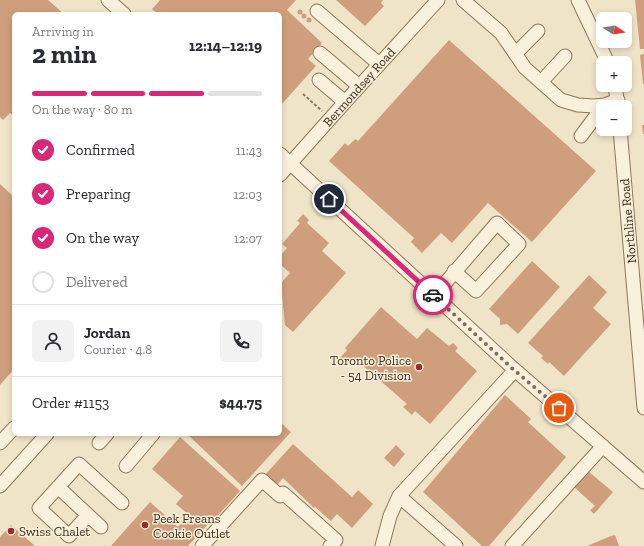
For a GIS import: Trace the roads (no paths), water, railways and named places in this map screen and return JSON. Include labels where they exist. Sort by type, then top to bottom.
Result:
[{"type":"street","points":[[108,0],[122,12]]},
{"type":"street","name":"Bermondsey Road","points":[[282,174],[359,86],[438,0]]},
{"type":"street","points":[[463,0],[501,33],[525,68],[561,100],[578,105],[596,105]]},
{"type":"street","points":[[578,0],[605,56]]},
{"type":"street","points":[[317,11],[379,64]]},
{"type":"street","points":[[515,54],[538,31]]},
{"type":"street","points":[[320,53],[359,86]]},
{"type":"street","points":[[541,82],[565,56]]},
{"type":"street","points":[[320,80],[345,102]]},
{"type":"street","points":[[581,136],[596,116]]},
{"type":"street","name":"Northline Road","points":[[621,136],[644,408]]},
{"type":"street","points":[[282,156],[514,370],[644,482]]},
{"type":"street","points":[[434,296],[454,271],[497,223],[519,244],[476,291],[454,271]]},
{"type":"street","points":[[382,546],[390,516],[399,496],[514,370]]},
{"type":"street","points":[[0,443],[12,430]]},
{"type":"street","points":[[0,486],[45,436]]},
{"type":"street","points":[[126,466],[151,436]]},
{"type":"street","points":[[512,546],[603,446]]},
{"type":"street","points":[[88,515],[69,536],[39,508],[79,464],[122,503]]},
{"type":"street","points":[[206,545],[262,480],[280,496],[283,493],[336,540],[330,546]]},
{"type":"street","points":[[58,487],[101,527]]},
{"type":"street","points":[[399,496],[456,546]]},
{"type":"place","name":"Toronto Police - 54 Division","points":[[419,367]]},
{"type":"place","name":"Peek Freans Cookie Outlet","points":[[145,525]]},
{"type":"place","name":"Swiss Chalet","points":[[11,531]]}]
